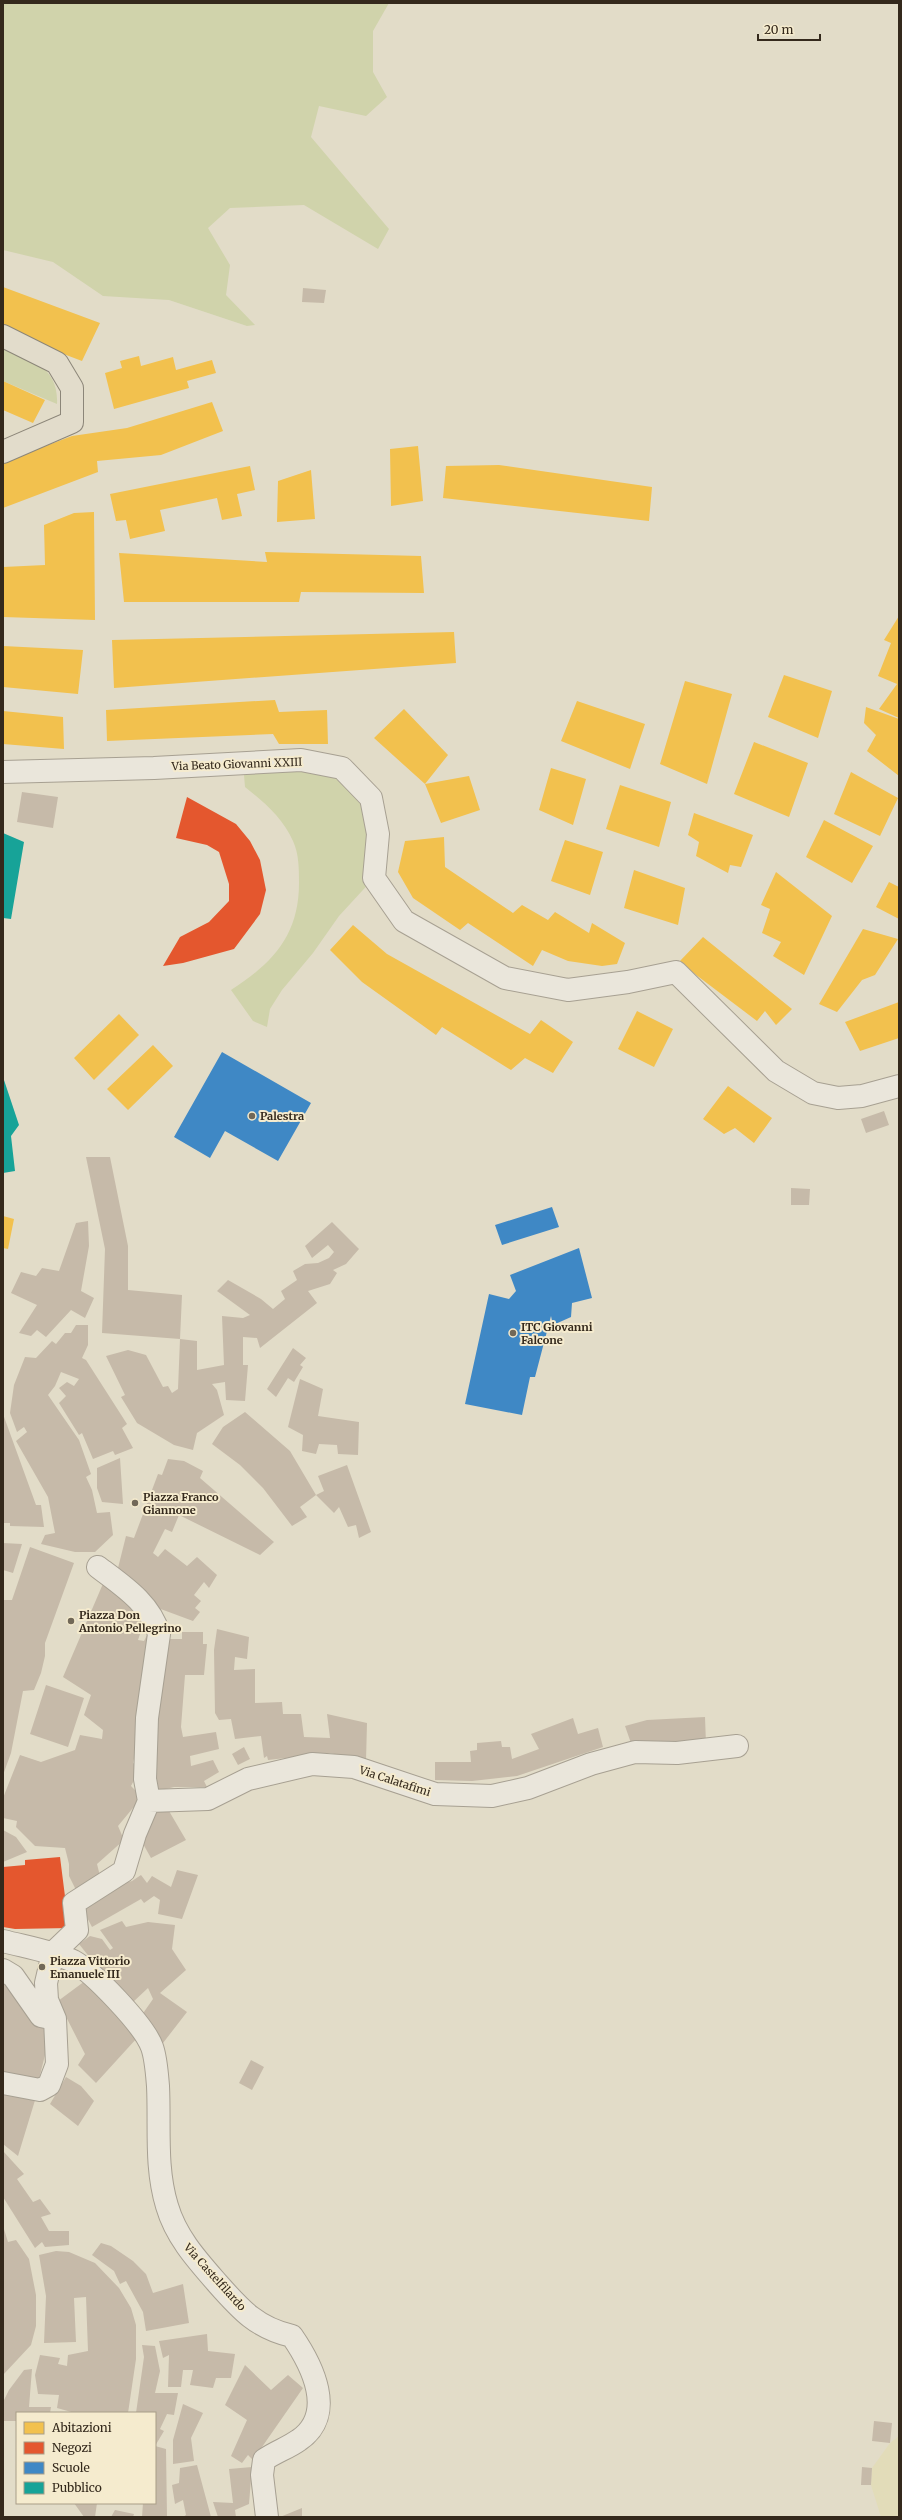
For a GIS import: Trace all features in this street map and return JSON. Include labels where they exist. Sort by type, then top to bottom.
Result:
[{"type":"main road","points":[[3,336],[57,363],[72,388],[72,422],[3,452]]},
{"type":"street","name":"Via Beato Giovanni XXIII","points":[[3,772],[154,768],[300,760],[342,768],[371,798],[378,834],[374,878],[404,921],[505,978],[561,989],[568,990],[628,982],[676,972],[776,1071],[813,1093],[838,1098],[862,1096],[899,1086]]},
{"type":"street","points":[[3,2083],[40,2090],[49,2085],[56,2064],[55,2019],[47,2000],[46,1983],[53,1953],[77,1930],[74,1903],[124,1871],[135,1834],[149,1801],[145,1778],[147,1718],[159,1634],[156,1623],[140,1600],[98,1567]]},
{"type":"street","name":"Via Calatafimi","points":[[149,1801],[208,1799],[248,1779],[312,1764],[354,1767],[436,1794],[492,1796],[528,1788],[591,1764],[635,1752],[677,1753],[737,1746]]},
{"type":"street","points":[[3,1942],[53,1953]]},
{"type":"street","name":"Via Castelfilardo","points":[[53,1953],[74,1962],[104,1984],[152,2047],[158,2085],[157,2148],[167,2206],[181,2239],[205,2269],[251,2318],[272,2331],[292,2336],[304,2353],[316,2380],[319,2405],[315,2421],[299,2440],[277,2450],[264,2460],[262,2475],[267,2517]]},
{"type":"street","points":[[3,1970],[13,1976],[41,2016],[55,2019]]},
{"type":"shaded area","points":[[899,2436],[899,2517],[881,2517],[871,2485],[872,2468],[890,2443]]},
{"type":"green space","points":[[3,3],[389,3],[373,31],[373,72],[387,97],[366,116],[319,106],[311,137],[389,229],[378,249],[304,205],[230,208],[208,228],[230,265],[226,295],[255,325],[247,326],[169,300],[103,296],[53,262],[3,250]]},
{"type":"green space","points":[[3,346],[24,355],[42,366],[53,382],[57,404],[3,381]]},
{"type":"green space","points":[[243,763],[342,768],[371,798],[374,878],[339,916],[313,953],[282,990],[270,1009],[267,1027],[253,1021],[231,990],[246,980],[271,958],[289,933],[298,901],[298,862],[295,846],[284,825],[266,805],[245,787]]},
{"type":"building: Abitazioni","points":[[3,287],[100,323],[82,361],[3,331]]},
{"type":"building: Abitazioni","points":[[139,356],[141,366],[173,357],[176,370],[212,360],[216,373],[187,381],[189,388],[114,409],[105,373],[122,368],[120,361]]},
{"type":"building: Abitazioni","points":[[3,381],[45,400],[33,423],[3,410]]},
{"type":"building: Abitazioni","points":[[212,402],[223,431],[161,455],[97,461],[98,472],[3,508],[3,462],[72,436],[127,428]]},
{"type":"building: Abitazioni","points":[[418,446],[423,501],[391,506],[390,449]]},
{"type":"building: Abitazioni","points":[[499,465],[652,487],[649,521],[443,498],[446,466]]},
{"type":"building: Abitazioni","points":[[250,466],[255,490],[237,494],[242,516],[222,520],[217,498],[160,510],[165,531],[130,539],[126,520],[116,521],[110,494]]},
{"type":"building: Abitazioni","points":[[311,470],[315,519],[277,522],[278,481]]},
{"type":"building: Abitazioni","points":[[94,512],[95,620],[3,617],[3,567],[45,565],[44,525],[74,513]]},
{"type":"building: Abitazioni","points":[[265,552],[421,556],[424,593],[301,592],[299,602],[124,602],[119,553],[267,562]]},
{"type":"building: Abitazioni","points":[[899,616],[899,718],[879,709],[897,684],[878,676],[891,643],[884,640]]},
{"type":"building: Abitazioni","points":[[454,632],[456,663],[114,688],[112,640]]},
{"type":"building: Abitazioni","points":[[3,646],[83,650],[78,694],[3,687]]},
{"type":"building: Abitazioni","points":[[784,675],[832,691],[818,738],[768,717]]},
{"type":"building: Abitazioni","points":[[685,681],[732,694],[707,784],[660,764]]},
{"type":"building: Abitazioni","points":[[275,700],[279,712],[327,710],[328,744],[279,744],[273,734],[107,741],[106,710]]},
{"type":"building: Abitazioni","points":[[577,701],[645,724],[630,769],[561,741]]},
{"type":"building: Abitazioni","points":[[866,707],[899,719],[899,776],[867,751],[876,735],[864,723]]},
{"type":"building: Abitazioni","points":[[404,709],[448,755],[425,784],[374,738]]},
{"type":"building: Abitazioni","points":[[3,711],[63,717],[64,749],[3,744]]},
{"type":"building: Abitazioni","points":[[754,742],[808,763],[789,817],[734,794]]},
{"type":"building: Abitazioni","points":[[551,768],[586,779],[573,825],[539,810]]},
{"type":"building: Abitazioni","points":[[851,772],[898,798],[880,836],[834,814]]},
{"type":"building: Abitazioni","points":[[469,776],[480,810],[441,823],[425,784]]},
{"type":"building: Abitazioni","points":[[620,785],[671,802],[659,847],[606,829]]},
{"type":"building: Abitazioni","points":[[694,813],[753,835],[741,867],[730,865],[728,873],[696,856],[699,842],[688,835]]},
{"type":"building: Abitazioni","points":[[824,820],[873,846],[852,883],[806,857]]},
{"type":"building: Abitazioni","points":[[444,837],[445,867],[513,913],[522,905],[548,920],[555,912],[589,933],[592,923],[625,943],[617,964],[602,966],[568,961],[542,950],[533,966],[468,923],[460,930],[413,898],[398,872],[405,841]]},
{"type":"building: Abitazioni","points":[[565,840],[603,852],[590,895],[551,881]]},
{"type":"building: Abitazioni","points":[[634,870],[685,888],[678,925],[624,908]]},
{"type":"building: Abitazioni","points":[[776,872],[832,916],[804,975],[773,956],[781,942],[762,933],[770,909],[761,905]]},
{"type":"building: Abitazioni","points":[[889,882],[899,887],[899,919],[876,907]]},
{"type":"building: Abitazioni","points":[[353,925],[387,954],[530,1034],[541,1020],[573,1042],[553,1073],[525,1058],[511,1070],[442,1027],[436,1035],[362,982],[330,950]]},
{"type":"building: Abitazioni","points":[[863,929],[898,939],[875,975],[862,980],[837,1012],[819,1004]]},
{"type":"building: Abitazioni","points":[[703,937],[792,1009],[776,1025],[765,1011],[757,1021],[679,962]]},
{"type":"building: Abitazioni","points":[[899,1002],[899,1038],[860,1051],[845,1022]]},
{"type":"building: Abitazioni","points":[[637,1011],[673,1029],[654,1067],[618,1049]]},
{"type":"building: Abitazioni","points":[[119,1014],[139,1035],[94,1080],[74,1058]]},
{"type":"building: Abitazioni","points":[[153,1045],[173,1066],[128,1110],[107,1089]]},
{"type":"building: Abitazioni","points":[[728,1086],[772,1118],[754,1143],[735,1128],[724,1134],[703,1119]]},
{"type":"building: Abitazioni","points":[[3,1216],[14,1219],[8,1249],[3,1248]]},
{"type":"building: Negozi","points":[[187,797],[236,824],[250,841],[260,860],[266,890],[260,914],[234,949],[183,963],[163,966],[180,937],[209,922],[229,901],[229,884],[219,852],[207,845],[176,838]]},
{"type":"building: Negozi","points":[[60,1857],[69,1928],[15,1929],[3,1927],[3,1867],[25,1865],[25,1860]]},
{"type":"building: Scuole","points":[[222,1052],[311,1103],[278,1161],[225,1131],[210,1158],[174,1137]]},
{"type":"building: Scuole","points":[[552,1207],[559,1227],[502,1245],[495,1225]]},
{"type":"building: Scuole","name":"ITC Giovanni Falcone","points":[[579,1248],[592,1298],[572,1303],[571,1317],[553,1325],[551,1316],[535,1377],[530,1377],[522,1415],[465,1404],[489,1294],[509,1299],[516,1291],[510,1275]]},
{"type":"building: Pubblico","points":[[3,833],[24,842],[11,919],[3,918]]},
{"type":"building: Pubblico","points":[[3,1077],[19,1125],[11,1136],[15,1171],[3,1173]]},
{"type":"building: Altro","points":[[303,288],[326,290],[324,303],[302,302]]},
{"type":"building: Altro","points":[[22,792],[58,797],[53,828],[17,822]]},
{"type":"building: Altro","points":[[884,1111],[889,1125],[866,1133],[861,1119]]},
{"type":"building: Altro","points":[[86,1157],[110,1157],[128,1246],[128,1290],[182,1295],[180,1339],[102,1333],[105,1249]]},
{"type":"building: Altro","points":[[791,1188],[810,1189],[809,1205],[791,1205]]},
{"type":"building: Altro","points":[[88,1221],[89,1246],[81,1291],[94,1298],[85,1318],[71,1310],[46,1337],[37,1330],[31,1336],[19,1333],[37,1305],[11,1293],[21,1272],[36,1276],[42,1268],[59,1271],[76,1223]]},
{"type":"building: Altro","points":[[332,1222],[359,1249],[346,1264],[333,1270],[337,1273],[330,1284],[308,1291],[317,1303],[260,1348],[257,1338],[243,1337],[243,1365],[248,1365],[245,1401],[226,1400],[225,1382],[212,1384],[217,1390],[224,1415],[197,1433],[193,1450],[174,1445],[137,1423],[121,1397],[125,1395],[106,1356],[128,1350],[146,1355],[163,1387],[168,1386],[172,1393],[178,1389],[180,1339],[197,1341],[197,1370],[224,1365],[222,1316],[243,1318],[250,1315],[217,1291],[228,1280],[261,1299],[273,1309],[285,1299],[281,1291],[297,1280],[293,1271],[305,1264],[318,1263],[329,1258],[334,1252],[328,1245],[312,1258],[305,1246]]},
{"type":"building: Altro","points":[[76,1325],[88,1325],[88,1345],[82,1358],[86,1360],[127,1424],[122,1428],[133,1448],[115,1455],[113,1451],[93,1459],[82,1433],[79,1435],[59,1403],[66,1396],[59,1388],[67,1382],[74,1386],[79,1379],[61,1372],[55,1386],[48,1395],[79,1440],[91,1474],[86,1477],[92,1490],[97,1513],[110,1512],[113,1535],[95,1552],[75,1552],[41,1544],[45,1535],[55,1533],[48,1497],[16,1441],[27,1432],[24,1427],[17,1432],[10,1413],[14,1385],[25,1357],[36,1358],[52,1341],[56,1344],[65,1333],[71,1333]]},
{"type":"building: Altro","points":[[293,1348],[306,1358],[300,1365],[303,1367],[294,1382],[288,1378],[276,1397],[267,1389]]},
{"type":"building: Altro","points":[[300,1379],[323,1389],[318,1416],[359,1422],[358,1455],[338,1454],[337,1445],[319,1444],[316,1454],[302,1451],[303,1435],[288,1427]]},
{"type":"building: Altro","points":[[245,1412],[290,1451],[316,1495],[300,1507],[307,1517],[292,1526],[263,1488],[240,1465],[212,1444],[223,1427]]},
{"type":"building: Altro","points":[[3,1414],[36,1505],[41,1505],[44,1527],[10,1526],[10,1523],[3,1523]]},
{"type":"building: Altro","points":[[120,1458],[123,1504],[102,1502],[97,1488],[97,1468]]},
{"type":"building: Altro","points":[[168,1459],[184,1461],[203,1471],[200,1478],[274,1542],[260,1555],[179,1515],[172,1532],[165,1529],[153,1553],[158,1557],[165,1549],[187,1566],[197,1557],[217,1575],[209,1588],[204,1582],[194,1595],[201,1601],[195,1608],[200,1612],[193,1621],[158,1608],[117,1572],[126,1536],[134,1538],[158,1474],[162,1475]]},
{"type":"building: Altro","points":[[347,1465],[371,1532],[359,1538],[356,1525],[348,1527],[339,1507],[334,1513],[316,1495],[324,1491],[318,1476]]},
{"type":"building: Altro","points":[[3,1543],[22,1544],[13,1573],[3,1570]]},
{"type":"building: Altro","points":[[30,1547],[74,1563],[45,1643],[45,1656],[41,1673],[34,1690],[23,1691],[11,1753],[3,1775],[3,1600],[12,1600]]},
{"type":"building: Altro","points":[[105,1579],[146,1616],[138,1640],[144,1641],[148,1633],[154,1638],[138,1698],[143,1701],[143,1710],[135,1730],[140,1732],[133,1763],[141,1767],[131,1786],[142,1797],[118,1826],[124,1840],[97,1864],[101,1880],[77,1892],[69,1876],[69,1864],[65,1848],[35,1846],[16,1827],[17,1821],[3,1818],[3,1798],[20,1755],[41,1762],[75,1750],[80,1735],[102,1739],[103,1730],[84,1715],[91,1695],[63,1677]]},
{"type":"building: Altro","points":[[217,1629],[249,1637],[247,1659],[235,1657],[234,1670],[255,1669],[255,1703],[282,1702],[283,1714],[301,1714],[304,1737],[330,1738],[327,1714],[367,1723],[366,1761],[330,1753],[268,1760],[267,1756],[264,1758],[261,1736],[235,1739],[231,1719],[219,1720],[215,1713],[214,1650]]},
{"type":"building: Altro","points":[[182,1632],[203,1632],[203,1644],[207,1644],[204,1675],[185,1675],[181,1727],[183,1737],[216,1732],[219,1749],[190,1756],[191,1766],[213,1760],[219,1772],[204,1781],[207,1787],[174,1787],[154,1792],[150,1774],[165,1639],[182,1639]]},
{"type":"building: Altro","points":[[46,1685],[84,1698],[68,1747],[30,1734]]},
{"type":"building: Altro","points":[[705,1717],[706,1744],[632,1746],[625,1726],[647,1720]]},
{"type":"building: Altro","points":[[573,1718],[578,1734],[598,1728],[603,1747],[517,1776],[472,1781],[435,1780],[435,1762],[471,1762],[470,1751],[477,1750],[477,1743],[501,1741],[502,1747],[510,1747],[512,1759],[539,1749],[531,1734]]},
{"type":"building: Altro","points":[[244,1747],[250,1759],[238,1765],[232,1754]]},
{"type":"building: Altro","points":[[157,1811],[169,1811],[186,1840],[151,1858],[142,1842],[144,1823]]},
{"type":"building: Altro","points":[[3,1830],[16,1837],[27,1852],[3,1862]]},
{"type":"building: Altro","points":[[177,1870],[198,1875],[182,1919],[158,1914],[160,1900],[154,1896],[144,1903],[141,1899],[92,1927],[80,1904],[111,1887],[132,1881],[141,1875],[147,1883],[152,1876],[171,1887]]},
{"type":"building: Altro","points":[[122,1921],[126,1927],[148,1922],[175,1925],[172,1949],[186,1970],[160,1993],[187,2012],[163,2043],[139,2019],[153,1999],[148,1988],[132,2003],[103,1974],[79,1944],[90,1936],[102,1939],[110,1950],[113,1948],[100,1930]]},
{"type":"building: Altro","points":[[3,1980],[44,2028],[47,2047],[38,2083],[3,2077]]},
{"type":"building: Altro","points":[[85,1981],[137,2038],[96,2083],[78,2065],[85,2054],[58,2001]]},
{"type":"building: Altro","points":[[251,2060],[264,2067],[252,2090],[239,2083]]},
{"type":"building: Altro","points":[[66,2077],[81,2086],[94,2101],[78,2126],[50,2104]]},
{"type":"building: Altro","points":[[3,2091],[36,2097],[18,2156],[3,2144]]},
{"type":"building: Altro","points":[[3,2151],[24,2174],[17,2179],[33,2202],[40,2199],[51,2214],[41,2217],[49,2231],[69,2231],[69,2245],[45,2247],[42,2242],[35,2248],[3,2197]]},
{"type":"building: Altro","points":[[3,2226],[8,2242],[16,2240],[29,2259],[36,2295],[36,2326],[31,2345],[3,2375]]},
{"type":"building: Altro","points":[[101,2243],[111,2246],[133,2261],[146,2274],[153,2293],[183,2284],[189,2323],[146,2331],[143,2312],[126,2281],[120,2284],[114,2271],[92,2255]]},
{"type":"building: Altro","points":[[56,2251],[69,2252],[95,2263],[119,2288],[131,2308],[136,2325],[136,2359],[128,2412],[71,2412],[57,2408],[59,2395],[38,2394],[35,2375],[40,2355],[60,2358],[58,2364],[67,2366],[68,2355],[88,2351],[86,2297],[74,2298],[76,2342],[44,2343],[46,2296],[39,2255]]},
{"type":"building: Altro","points":[[207,2334],[208,2351],[235,2354],[231,2378],[216,2378],[213,2388],[190,2385],[193,2370],[183,2370],[181,2387],[168,2387],[169,2355],[163,2358],[159,2341]]},
{"type":"building: Altro","points":[[142,2345],[155,2346],[160,2371],[155,2393],[178,2393],[174,2415],[167,2414],[160,2429],[164,2431],[156,2444],[156,2412],[136,2412],[144,2357]]},
{"type":"building: Altro","points":[[245,2365],[271,2390],[288,2375],[303,2388],[253,2460],[248,2455],[242,2463],[231,2456],[247,2420],[225,2405]]},
{"type":"building: Altro","points":[[32,2369],[29,2407],[51,2407],[50,2412],[16,2412],[16,2421],[3,2421],[3,2402],[9,2390],[24,2370]]},
{"type":"building: Altro","points":[[183,2404],[203,2413],[191,2438],[194,2461],[173,2464],[173,2440]]},
{"type":"building: Altro","points":[[874,2421],[892,2423],[890,2443],[872,2441]]},
{"type":"building: Altro","points":[[156,2446],[166,2449],[167,2517],[142,2517],[143,2504],[156,2504]]},
{"type":"building: Altro","points":[[197,2465],[211,2517],[183,2517],[186,2515],[183,2500],[175,2504],[172,2485],[179,2483],[180,2468]]},
{"type":"building: Altro","points":[[252,2467],[249,2504],[235,2510],[236,2517],[218,2517],[213,2502],[233,2503],[229,2469]]},
{"type":"building: Altro","points":[[862,2467],[872,2468],[871,2485],[861,2485]]},
{"type":"building: Altro","points":[[75,2504],[97,2504],[95,2517],[84,2517]]},
{"type":"building: Altro","points":[[302,2508],[302,2517],[280,2517]]},
{"type":"building: Altro","points":[[115,2510],[134,2514],[133,2517],[111,2517]]},
{"type":"place","name":"Palestra","points":[[252,1116]]},
{"type":"place","name":"ITC Giovanni Falcone","points":[[513,1333]]},
{"type":"place","name":"Piazza Franco Giannone","points":[[135,1503]]},
{"type":"place","name":"Piazza Don Antonio Pellegrino","points":[[71,1621]]},
{"type":"place","name":"Piazza Vittorio Emanuele III","points":[[42,1967]]}]
